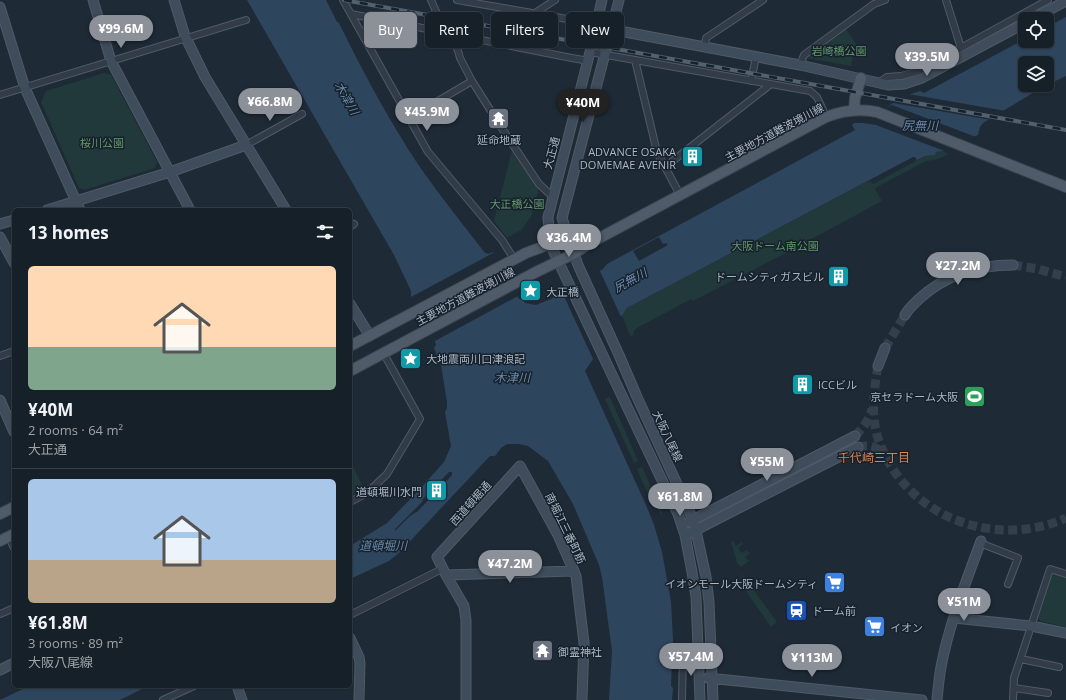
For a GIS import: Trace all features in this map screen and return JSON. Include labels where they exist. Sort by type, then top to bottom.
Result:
[{"type":"main road","points":[[854,109],[855,98],[861,78]]},
{"type":"main road","name":"主要地方道難波境川線","points":[[352,370],[573,254],[592,242],[826,117],[842,111],[854,109],[877,112],[1066,187]]},
{"type":"main road","name":"主要地方道難波境川線","points":[[352,345],[526,253],[550,244],[568,240],[592,242]]},
{"type":"main road","points":[[0,514],[12,508]]},
{"type":"street","points":[[93,0],[111,61],[189,208]]},
{"type":"street","points":[[174,0],[186,38],[205,77],[285,208]]},
{"type":"street","points":[[343,0],[428,152],[502,240],[514,259]]},
{"type":"street","points":[[431,0],[437,12]]},
{"type":"street","points":[[457,0],[530,12]]},
{"type":"street","points":[[537,12],[555,0]]},
{"type":"street","name":"大正通","points":[[599,12],[602,0]]},
{"type":"street","points":[[616,12],[619,0]]},
{"type":"street","points":[[705,46],[706,38],[763,0]]},
{"type":"street","points":[[800,65],[804,55],[874,4],[884,0]]},
{"type":"street","points":[[946,0],[961,48]]},
{"type":"street","points":[[880,82],[887,77],[901,76],[919,71],[1048,0]]},
{"type":"street","points":[[1045,12],[1066,0]]},
{"type":"street","points":[[0,7],[25,88],[78,206]]},
{"type":"street","points":[[350,14],[425,29]]},
{"type":"street","points":[[0,95],[246,20]]},
{"type":"street","points":[[624,30],[894,85],[912,82],[1018,27]]},
{"type":"street","points":[[483,41],[522,49],[589,56],[605,54],[810,91],[817,98],[826,117]]},
{"type":"street","points":[[456,48],[472,81],[511,144],[539,184],[552,196]]},
{"type":"street","name":"大正通","points":[[550,244],[548,217],[552,196],[591,48]]},
{"type":"street","points":[[568,240],[562,218],[607,48]]},
{"type":"street","points":[[751,80],[756,57]]},
{"type":"street","points":[[634,60],[657,152],[680,195]]},
{"type":"street","points":[[409,118],[472,81]]},
{"type":"street","points":[[666,168],[771,84]]},
{"type":"street","points":[[62,208],[78,206],[246,145],[302,114]]},
{"type":"street","points":[[0,224],[12,221]]},
{"type":"street","points":[[0,237],[12,259]]},
{"type":"street","name":"大阪八尾線","points":[[568,240],[636,397],[693,521],[706,577],[709,602],[713,700]]},
{"type":"street","points":[[550,244],[682,525],[696,597],[700,700]]},
{"type":"street","points":[[905,315],[924,294],[955,276],[985,267],[1013,266]]},
{"type":"street","points":[[352,307],[370,336]]},
{"type":"street","points":[[878,366],[885,348]]},
{"type":"street","points":[[0,356],[12,353]]},
{"type":"street","points":[[352,501],[367,493],[387,474],[420,419],[384,354]]},
{"type":"street","points":[[0,400],[12,427]]},
{"type":"street","points":[[682,525],[693,521],[855,436]]},
{"type":"street","points":[[685,535],[696,531],[858,447]]},
{"type":"street","name":"西道頓堀通","points":[[444,572],[437,557],[520,466]]},
{"type":"street","name":"南堀江三番町筋","points":[[520,466],[558,535],[576,576],[584,643],[582,700]]},
{"type":"street","points":[[937,700],[941,667],[954,618],[966,578],[981,542],[1018,558],[1008,584]]},
{"type":"street","points":[[1013,700],[1014,678],[1050,569],[1066,574]]},
{"type":"street","points":[[352,614],[444,572],[574,571]]},
{"type":"street","points":[[444,572],[464,606],[466,620],[466,700]]},
{"type":"street","points":[[0,614],[12,609]]},
{"type":"street","points":[[954,618],[1031,626],[1066,633]]},
{"type":"street","points":[[352,642],[360,662],[358,700]]},
{"type":"street","points":[[682,700],[683,652],[698,651]]},
{"type":"street","points":[[1021,659],[1059,667]]},
{"type":"street","points":[[0,670],[12,664]]},
{"type":"street","points":[[700,678],[713,678],[922,700]]},
{"type":"street","points":[[163,700],[190,688]]},
{"type":"street","points":[[238,688],[242,700]]},
{"type":"street","points":[[1014,688],[1048,693]]},
{"type":"green space","name":"岩崎橋公園","points":[[845,28],[866,58],[853,56],[851,66],[807,58]]},
{"type":"green space","name":"桜川公園","points":[[104,73],[111,75],[157,162],[155,168],[84,190],[79,188],[41,102],[46,91]]},
{"type":"green space","name":"大正橋公園","points":[[512,150],[539,188],[531,217],[521,230],[507,238],[494,221]]},
{"type":"green space","name":"大阪ドーム南公園","points":[[943,151],[949,154],[935,160],[926,161],[877,187],[875,189],[882,201],[693,301],[691,299],[637,328],[633,335],[630,336],[622,315],[627,308],[866,182],[871,181],[873,184],[925,156],[935,155],[936,152]]},
{"type":"green space","points":[[610,397],[638,461],[634,463],[605,399]]},
{"type":"green space","points":[[352,464],[364,489],[352,495]]},
{"type":"green space","points":[[642,467],[663,517],[649,497],[637,469]]},
{"type":"green space","points":[[731,541],[733,541],[736,546],[742,542],[743,544],[738,548],[742,553],[747,550],[750,554],[745,557],[749,561],[741,567],[737,563]]},
{"type":"green space","points":[[742,574],[777,622],[771,627],[741,584]]},
{"type":"green space","points":[[1055,574],[1066,578],[1066,627],[1040,621],[1038,617],[1051,576]]},
{"type":"water","points":[[247,0],[326,0],[381,103],[426,176],[485,253],[489,254],[493,252],[519,299],[523,300],[525,303],[536,305],[551,299],[603,269],[607,264],[855,130],[852,125],[854,123],[871,118],[898,99],[920,91],[924,93],[1018,43],[1018,48],[1054,48],[1054,23],[1066,17],[1066,76],[1054,82],[1054,56],[1018,56],[1018,92],[1034,92],[983,123],[980,127],[978,135],[943,151],[936,152],[935,155],[925,156],[917,160],[913,157],[627,308],[585,371],[646,505],[662,552],[671,602],[674,659],[672,661],[672,700],[609,700],[612,651],[599,565],[573,504],[548,461],[528,446],[507,444],[501,448],[495,456],[490,456],[399,553],[389,561],[352,578],[352,545],[387,523],[444,462],[451,446],[445,412],[447,402],[441,365],[434,348],[436,345],[435,341],[411,296],[411,291],[394,255]],"holes":[[[449,472],[452,472],[452,475],[418,511],[410,516],[395,531],[395,529]]]},
{"type":"water","points":[[25,688],[144,688],[120,700],[0,700]]},
{"type":"pier","points":[[908,94],[1006,111],[991,120],[893,103],[900,96]]},
{"type":"pier","points":[[892,105],[976,137],[947,152],[876,125],[852,123],[853,121],[865,119]]},
{"type":"pier","points":[[659,237],[663,244],[666,243],[668,245],[639,261],[633,251]]},
{"type":"pier","name":"大正橋","points":[[495,252],[518,296],[435,341],[411,297]]},
{"type":"pier","points":[[599,269],[622,319],[594,361],[561,290]]},
{"type":"tunnel","points":[[1013,265],[1038,269],[1066,277]]},
{"type":"tunnel","points":[[885,348],[905,315]]},
{"type":"tunnel","points":[[878,366],[874,400],[874,418],[877,435],[889,463],[906,486],[928,505],[952,518],[980,527],[1008,530],[1037,527],[1066,518]]},
{"type":"tunnel","points":[[855,436],[865,424],[872,409]]},
{"type":"tunnel","points":[[858,447],[872,447],[878,449],[884,454]]},
{"type":"railway","points":[[344,0],[1066,130]]},
{"type":"place","name":"延命地蔵","points":[[499,119]]},
{"type":"place","name":"ADVANCE OSAKA DOMEMAE AVENIR","points":[[692,157]]},
{"type":"place","name":"ドームシティガスビル","points":[[839,276]]},
{"type":"place","name":"大正橋","points":[[530,291]]},
{"type":"place","name":"大地震両川口津浪記","points":[[411,358]]},
{"type":"place","name":"ICCビル","points":[[803,384]]},
{"type":"place","name":"京セラドーム大阪","points":[[974,396]]},
{"type":"place","name":"道頓堀川水門","points":[[437,491]]},
{"type":"place","name":"イオンモール大阪ドームシティ","points":[[834,583]]},
{"type":"place","name":"ドーム前","points":[[797,610]]},
{"type":"place","name":"イオン","points":[[874,627]]},
{"type":"place","name":"御霊神社","points":[[542,651]]},
{"type":"district","name":"千代崎三丁目","points":[[874,457]]},
{"type":"water label","name":"木津川","points":[[347,98]]},
{"type":"water label","name":"尻無川","points":[[920,125]]},
{"type":"water label","name":"尻無川","points":[[630,280]]},
{"type":"water label","name":"木津川","points":[[512,377]]},
{"type":"water label","name":"道頓堀川","points":[[383,545]]}]
